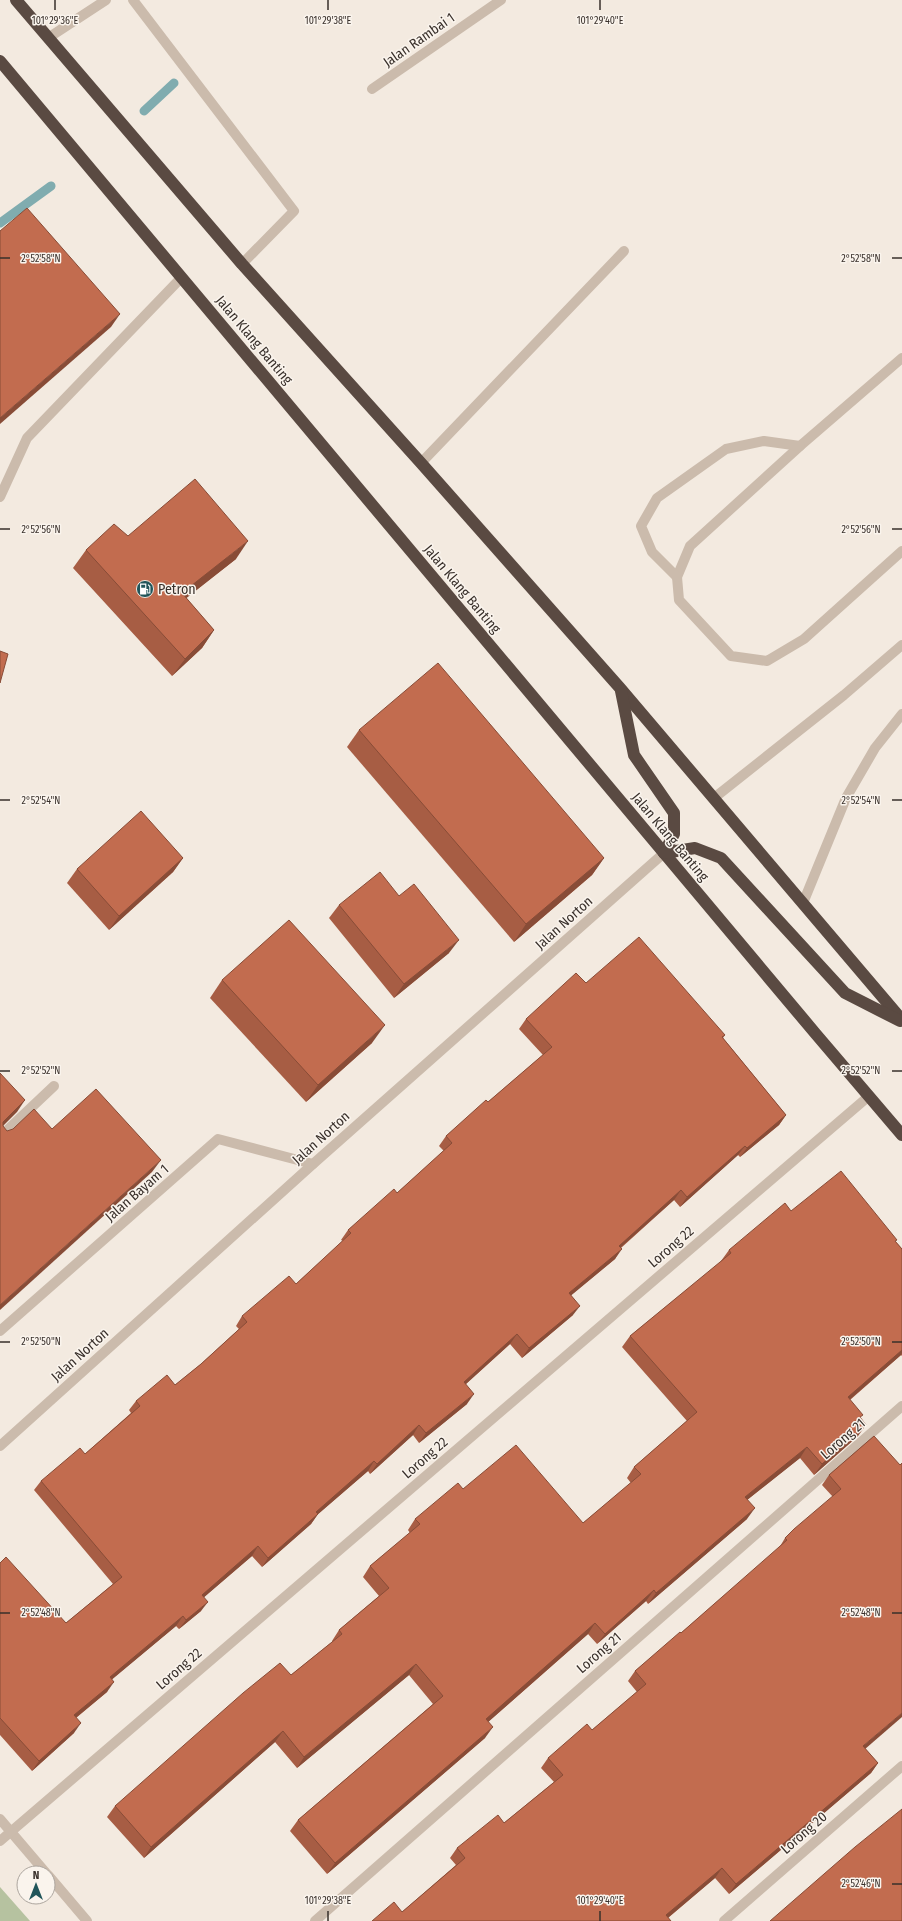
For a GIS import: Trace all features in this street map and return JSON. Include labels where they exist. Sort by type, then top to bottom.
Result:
[{"type":"highway","points":[[16,0],[242,264],[620,688],[902,1021]]},
{"type":"highway","name":"Jalan Klang Banting","points":[[2,66],[902,1135]]},
{"type":"highway","points":[[620,688],[634,755],[674,812],[674,834],[664,853]]},
{"type":"highway","points":[[664,853],[695,848],[721,858],[846,993],[902,1021]]},
{"type":"street","points":[[48,38],[106,0]]},
{"type":"street","points":[[133,0],[294,211],[242,264]]},
{"type":"street","name":"Jalan Rambai 1","points":[[372,89],[501,0]]},
{"type":"street","points":[[421,463],[624,251]]},
{"type":"street","points":[[0,497],[27,438],[181,278]]},
{"type":"street","points":[[902,358],[800,446],[690,546],[677,577],[679,600],[731,656],[766,661],[804,639],[902,551]]},
{"type":"street","points":[[677,577],[652,552],[641,526],[657,498],[726,449],[764,441],[800,446]]},
{"type":"street","points":[[714,798],[844,694],[902,645]]},
{"type":"street","points":[[803,903],[846,798],[875,748],[902,714]]},
{"type":"street","name":"Jalan Norton","points":[[0,1446],[312,1164],[664,853]]},
{"type":"street","points":[[0,1137],[54,1086]]},
{"type":"street","name":"Lorong 22","points":[[0,1841],[868,1096]]},
{"type":"street","name":"Jalan Bayam 1","points":[[0,1331],[218,1139],[312,1164]]},
{"type":"street","name":"Lorong 21","points":[[316,1921],[902,1406]]},
{"type":"street","name":"Lorong 20","points":[[724,1921],[902,1766]]},
{"type":"street","points":[[0,1820],[39,1865]]},
{"type":"street","points":[[56,1885],[87,1921]]},
{"type":"green space","points":[[0,1887],[30,1921],[0,1921]]},
{"type":"building","points":[[27,208],[120,314],[0,418],[0,231]]},
{"type":"building","name":"Petron","points":[[195,479],[248,541],[182,593],[214,630],[185,659],[86,550],[114,524],[128,536]]},
{"type":"building","points":[[0,651],[8,654],[0,683]]},
{"type":"building","points":[[438,663],[604,858],[526,924],[359,730]]},
{"type":"building","points":[[141,811],[183,858],[119,916],[77,869]]},
{"type":"building","points":[[380,872],[399,896],[414,884],[459,940],[404,984],[339,905]]},
{"type":"building","points":[[289,920],[385,1025],[318,1085],[222,980]]},
{"type":"building","points":[[639,937],[725,1035],[722,1037],[786,1115],[747,1148],[745,1146],[687,1197],[681,1190],[619,1246],[622,1249],[569,1293],[580,1306],[529,1348],[517,1334],[464,1382],[474,1394],[426,1433],[419,1425],[377,1464],[374,1461],[316,1512],[318,1514],[268,1558],[258,1546],[202,1595],[208,1602],[186,1620],[183,1616],[110,1677],[114,1682],[74,1715],[81,1723],[39,1761],[0,1718],[0,1563],[6,1557],[66,1623],[122,1577],[41,1481],[80,1448],[85,1454],[140,1406],[136,1401],[167,1375],[175,1385],[201,1364],[247,1322],[242,1316],[289,1276],[296,1284],[351,1233],[348,1230],[394,1189],[397,1193],[452,1143],[446,1136],[486,1100],[488,1102],[552,1047],[526,1019],[576,973],[586,983]]},
{"type":"building","points":[[0,1073],[25,1100],[3,1122],[3,1126],[7,1131],[13,1129],[34,1109],[52,1129],[96,1089],[161,1160],[0,1305]]},
{"type":"building","points":[[841,1171],[897,1240],[895,1241],[902,1249],[902,1350],[848,1397],[863,1415],[860,1417],[866,1425],[822,1464],[807,1447],[745,1497],[755,1508],[656,1593],[654,1590],[605,1634],[595,1623],[486,1719],[493,1727],[335,1863],[298,1820],[443,1696],[416,1664],[304,1757],[283,1731],[151,1847],[115,1806],[243,1693],[280,1663],[291,1675],[342,1634],[339,1630],[389,1588],[370,1566],[420,1524],[415,1519],[458,1483],[463,1489],[516,1445],[583,1523],[641,1474],[634,1467],[697,1412],[630,1336],[731,1253],[729,1250],[785,1203],[791,1211]]},
{"type":"building","points":[[874,1436],[900,1465],[902,1463],[902,1713],[863,1746],[878,1763],[736,1884],[722,1868],[666,1915],[671,1921],[372,1921],[394,1902],[402,1912],[465,1858],[457,1848],[498,1815],[504,1823],[563,1775],[548,1758],[587,1724],[592,1730],[646,1684],[635,1671],[680,1632],[681,1633],[787,1540],[785,1538],[794,1529],[841,1489],[829,1475]]},
{"type":"building","points":[[902,1809],[902,1921],[770,1921],[855,1847]]},
{"type":"waterway","points":[[144,111],[174,83]]},
{"type":"waterway","points":[[0,223],[51,186]]},
{"type":"place","name":"Petron","points":[[145,589]]}]
